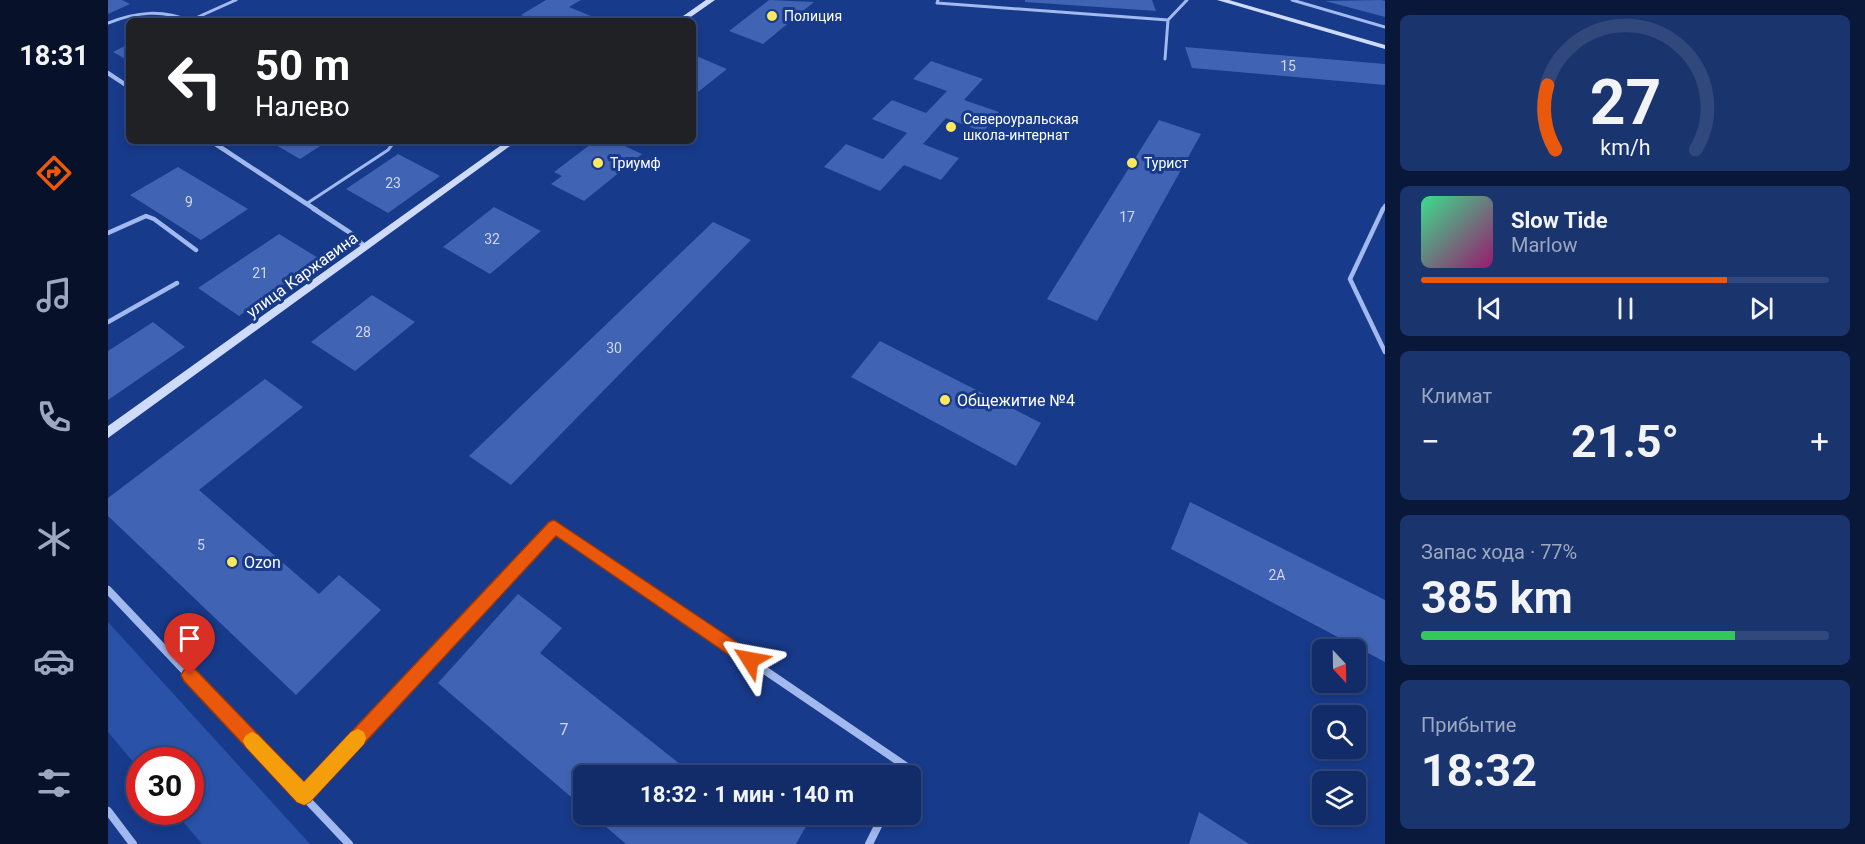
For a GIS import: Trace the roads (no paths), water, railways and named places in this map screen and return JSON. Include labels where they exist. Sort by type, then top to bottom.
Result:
[{"type":"street","points":[[684,18],[711,0]]},
{"type":"street","points":[[1221,0],[1385,47]]},
{"type":"street","points":[[108,73],[126,85]]},
{"type":"street","points":[[216,144],[349,232],[365,248]]},
{"type":"street","name":"улица Каржавина","points":[[108,433],[509,144]]},
{"type":"street","points":[[304,795],[554,527],[905,765]]},
{"type":"street","points":[[108,590],[349,844]]},
{"type":"street","points":[[108,811],[133,844]]},
{"type":"street","points":[[869,844],[878,825]]},
{"type":"lane","points":[[196,18],[236,0]]},
{"type":"lane","points":[[938,0],[937,3],[1168,20]]},
{"type":"lane","points":[[1165,59],[1168,20],[1186,0]]},
{"type":"lane","points":[[1292,0],[1385,27]]},
{"type":"lane","points":[[108,23],[133,14],[147,12],[174,14],[183,18]]},
{"type":"lane","points":[[306,204],[388,150],[393,144]]},
{"type":"lane","points":[[1385,204],[1350,279],[1385,352]]},
{"type":"lane","points":[[108,233],[146,216],[154,219],[196,250]]},
{"type":"lane","points":[[108,322],[177,283]]},
{"type":"place","name":"Полиция","points":[[772,16]]},
{"type":"place","name":"Североуральская школа-интернат","points":[[951,127]]},
{"type":"place","name":"Триумф","points":[[598,163]]},
{"type":"place","name":"Турист","points":[[1132,163]]},
{"type":"place","name":"Общежитие №4","points":[[945,400]]},
{"type":"place","name":"Ozon","points":[[232,562]]}]
